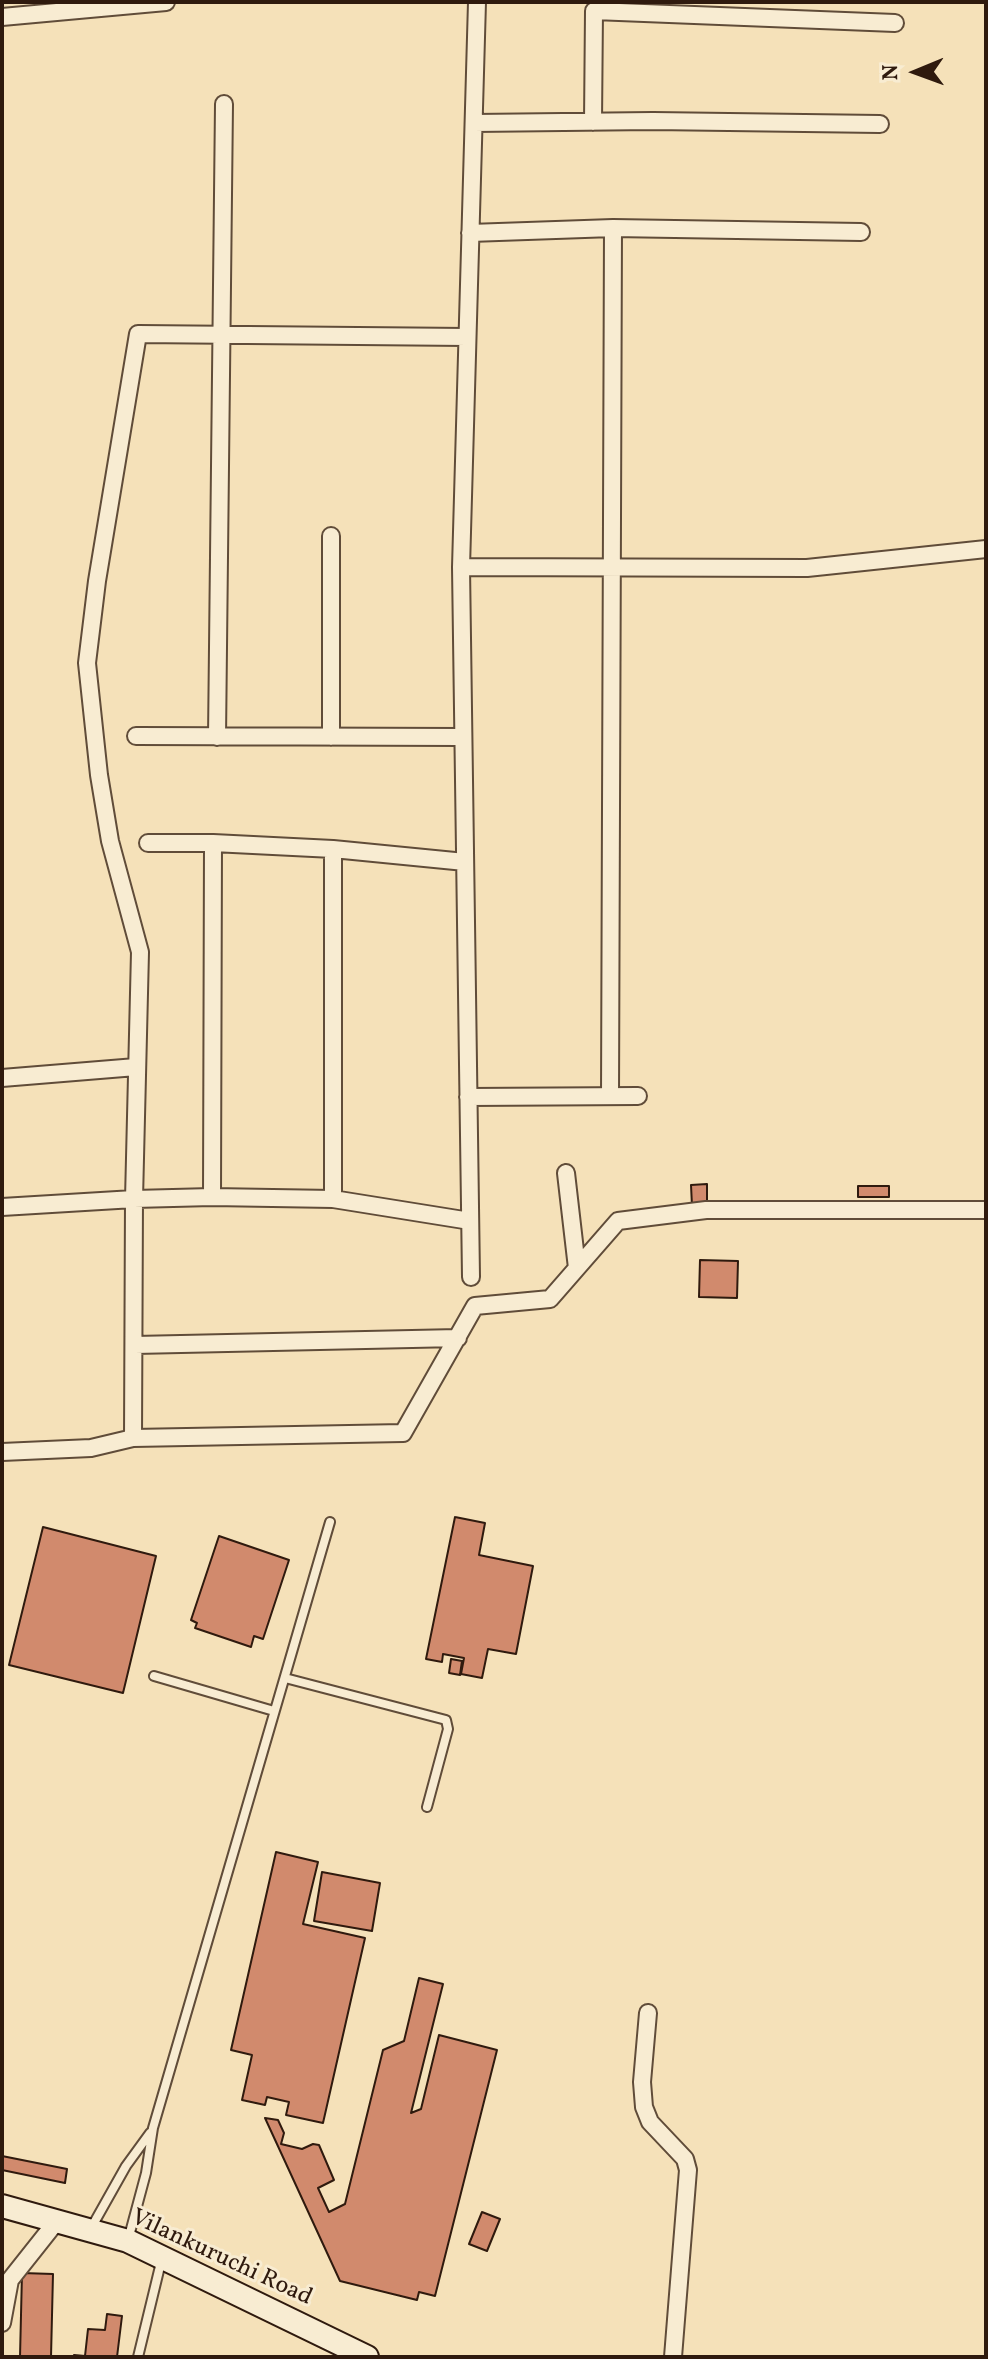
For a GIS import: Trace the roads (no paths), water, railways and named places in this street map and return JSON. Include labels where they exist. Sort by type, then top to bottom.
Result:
[{"type":"street","points":[[2,17],[166,2]]},
{"type":"street","points":[[471,1277],[461,567],[477,2]]},
{"type":"street","points":[[593,122],[594,11],[895,23]]},
{"type":"street","points":[[217,737],[224,104]]},
{"type":"street","points":[[474,123],[880,124]]},
{"type":"street","points":[[470,233],[613,228],[861,232]]},
{"type":"street","points":[[610,1096],[613,228]]},
{"type":"street","points":[[133,1438],[134,1199],[140,952],[110,841],[99,775],[87,663],[97,581],[138,334],[467,337]]},
{"type":"street","points":[[331,536],[331,737]]},
{"type":"street","points":[[461,567],[807,568],[986,549]]},
{"type":"street","points":[[136,736],[463,737]]},
{"type":"street","points":[[148,843],[333,849],[465,862]]},
{"type":"street","points":[[212,1197],[213,843]]},
{"type":"street","points":[[333,849],[333,1199]]},
{"type":"street","points":[[2,1078],[136,1067]]},
{"type":"street","points":[[468,1097],[638,1096]]},
{"type":"street","points":[[566,1173],[577,1268]]},
{"type":"street","points":[[2,1207],[212,1197],[333,1199],[470,1221]]},
{"type":"street","points":[[2,1452],[91,1448],[133,1438],[403,1433],[475,1306],[550,1299],[618,1221],[706,1210],[986,1210]]},
{"type":"street","points":[[135,1345],[458,1338]]},
{"type":"street","points":[[648,2013],[642,2082],[644,2107],[650,2122],[685,2159],[688,2170],[673,2357]]},
{"type":"street","name":"Vilankuruchi Road","points":[[2,2206],[128,2241],[367,2357]]},
{"type":"street","points":[[2,2323],[10,2280],[56,2222]]},
{"type":"lane","points":[[128,2241],[146,2173],[153,2128],[330,1522]]},
{"type":"lane","points":[[154,1676],[274,1711]]},
{"type":"lane","points":[[285,1678],[446,1720],[448,1729],[427,1807]]},
{"type":"lane","points":[[90,2231],[126,2166],[153,2128]]},
{"type":"lane","points":[[138,2357],[162,2257]]}]
